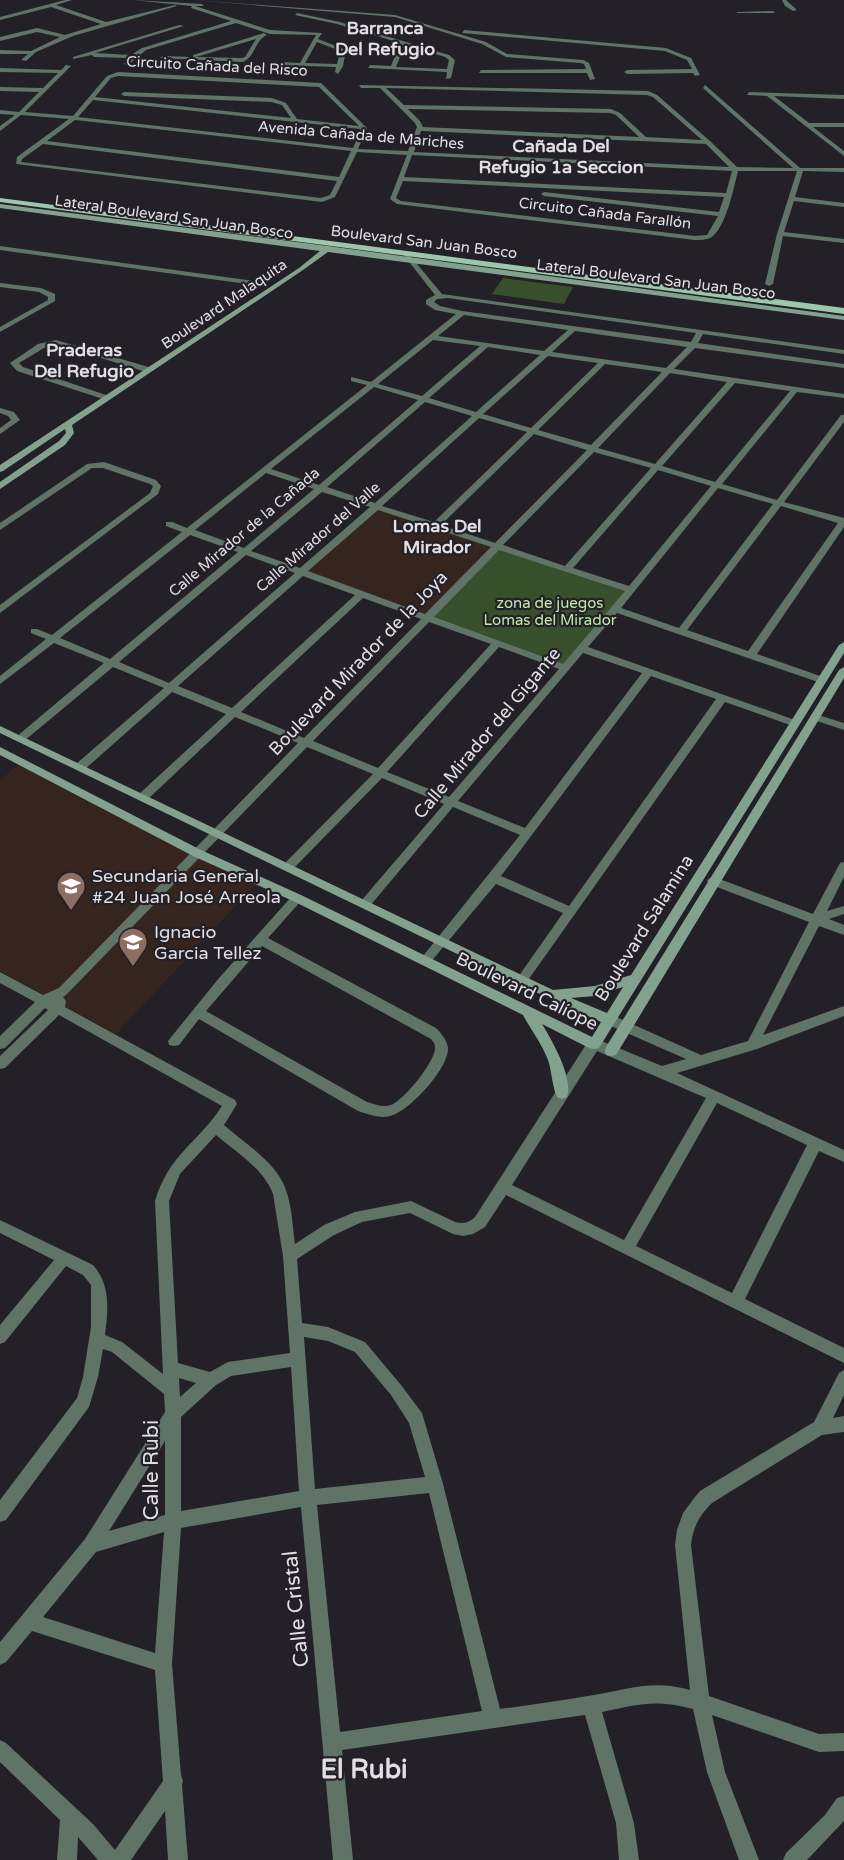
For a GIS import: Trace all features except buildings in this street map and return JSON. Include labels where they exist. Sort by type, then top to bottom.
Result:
[{"type":"main road","name":"Boulevard San Juan Bosco","points":[[0,193],[844,311]]},
{"type":"main road","name":"Boulevard San Juan Bosco","points":[[1,204],[50,207],[405,253],[442,254],[844,303]]},
{"type":"street","points":[[0,19],[70,0]]},
{"type":"street","points":[[81,0],[102,0]]},
{"type":"street","points":[[134,0],[185,2],[289,12],[359,29],[447,56],[452,60],[448,74],[370,67]]},
{"type":"street","points":[[195,0],[386,15],[507,51],[581,61],[586,63],[592,79]]},
{"type":"street","points":[[784,0],[795,10]]},
{"type":"street","points":[[0,52],[29,52],[66,38],[185,2],[270,32],[320,34]]},
{"type":"street","points":[[53,6],[109,25]]},
{"type":"street","points":[[738,13],[774,12]]},
{"type":"street","points":[[354,14],[359,29]]},
{"type":"street","points":[[338,23],[386,15]]},
{"type":"street","points":[[127,64],[132,57],[144,49],[238,20]]},
{"type":"street","points":[[171,22],[199,32]]},
{"type":"street","points":[[302,64],[315,40],[330,22]]},
{"type":"street","points":[[75,58],[181,26]]},
{"type":"street","points":[[0,39],[42,30],[66,38]]},
{"type":"street","points":[[440,30],[661,49],[689,59],[696,73],[646,68],[627,72]]},
{"type":"street","points":[[185,59],[270,32]]},
{"type":"street","points":[[163,58],[243,60],[247,58],[260,36]]},
{"type":"street","points":[[512,42],[516,36]]},
{"type":"street","points":[[315,40],[344,50],[337,74]]},
{"type":"street","points":[[393,68],[403,43]]},
{"type":"street","points":[[634,47],[638,53]]},
{"type":"street","points":[[502,71],[507,51]]},
{"type":"street","points":[[24,60],[29,52]]},
{"type":"street","points":[[84,54],[132,57]]},
{"type":"street","points":[[243,60],[246,64],[243,69]]},
{"type":"street","points":[[281,64],[340,66]]},
{"type":"street","points":[[0,129],[21,113],[68,66]]},
{"type":"street","points":[[0,70],[61,72]]},
{"type":"street","points":[[481,72],[588,71]]},
{"type":"street","name":"Circuito Cañada del Risco","points":[[117,74],[316,84],[324,87],[364,128],[333,196],[315,200],[18,163],[19,159],[74,118],[109,77],[117,74]]},
{"type":"street","points":[[361,86],[648,93],[655,96],[708,142],[735,169]]},
{"type":"street","points":[[382,87],[420,124],[420,129],[708,142]]},
{"type":"street","points":[[705,87],[800,171],[780,234],[769,285]]},
{"type":"street","points":[[0,89],[44,90]]},
{"type":"street","points":[[749,94],[844,97]]},
{"type":"street","points":[[94,95],[277,101],[284,104],[294,119]]},
{"type":"street","points":[[94,95],[364,128]]},
{"type":"street","points":[[769,95],[844,154]]},
{"type":"street","points":[[194,108],[198,97]]},
{"type":"street","points":[[402,107],[611,111],[618,114],[644,139]]},
{"type":"street","name":"Avenida Cañada de Mariches","points":[[0,112],[74,118],[353,150],[735,169],[844,170]]},
{"type":"street","points":[[809,125],[844,125]]},
{"type":"street","name":"Circuito Cañada Farallón","points":[[420,129],[393,199],[399,203],[695,238],[710,236],[721,214],[735,169]]},
{"type":"street","points":[[43,142],[340,179]]},
{"type":"street","points":[[834,145],[844,146]]},
{"type":"street","points":[[400,179],[728,195]]},
{"type":"street","points":[[495,185],[526,192],[721,214]]},
{"type":"street","points":[[618,203],[623,190]]},
{"type":"street","points":[[792,199],[844,205]]},
{"type":"street","name":"Lateral Boulevard San Juan Bosco","points":[[1,204],[326,250],[844,318]]},
{"type":"street","points":[[780,234],[844,241]]},
{"type":"street","name":"Boulevard Malaquita","points":[[0,469],[300,269],[333,244]]},
{"type":"street","points":[[0,248],[261,284]]},
{"type":"street","points":[[405,253],[440,296]]},
{"type":"street","points":[[0,290],[4,285],[40,291],[52,296],[51,301],[0,330]]},
{"type":"street","points":[[844,352],[440,296],[432,298],[429,302],[432,306],[462,313],[844,366]]},
{"type":"street","points":[[0,681],[462,313]]},
{"type":"street","name":"Calle Mirador del Valle","points":[[80,767],[378,506],[574,328]]},
{"type":"street","name":"Boulevard Mirador de la Joya","points":[[0,1044],[45,1000],[63,991],[668,371],[693,345],[700,332]]},
{"type":"street","points":[[431,337],[844,396]]},
{"type":"street","points":[[106,398],[20,369],[14,363],[41,346],[56,342],[149,370]]},
{"type":"street","name":"Calle Mirador de la Cañada","points":[[20,739],[321,488],[486,345]]},
{"type":"street","points":[[435,526],[603,362]]},
{"type":"street","points":[[354,379],[844,522],[751,655]]},
{"type":"street","points":[[567,569],[733,380]]},
{"type":"street","name":"Calle Mirador del Gigante","points":[[365,904],[563,667],[615,609],[795,389]]},
{"type":"street","points":[[0,410],[11,414],[16,420],[0,432]]},
{"type":"street","points":[[681,632],[844,417]]},
{"type":"street","name":"Boulevard Malaquita","points":[[0,486],[62,444],[70,433],[69,423]]},
{"type":"street","points":[[0,527],[90,466],[104,465],[153,482],[157,486],[154,494],[0,610]]},
{"type":"street","points":[[265,470],[630,590]]},
{"type":"street","points":[[169,524],[563,667]]},
{"type":"street","points":[[143,797],[362,593]]},
{"type":"street","points":[[615,609],[822,680]]},
{"type":"street","points":[[34,631],[526,832]]},
{"type":"street","points":[[288,867],[381,772],[498,643]]},
{"type":"street","name":"Boulevard Salamina","points":[[290,1256],[329,1230],[360,1216],[411,1207],[453,1228],[463,1230],[473,1228],[480,1222],[844,645]]},
{"type":"street","points":[[580,648],[794,723]]},
{"type":"street","name":"Boulevard Salamina","points":[[610,1051],[844,670]]},
{"type":"street","points":[[425,961],[494,878],[526,832],[648,673]]},
{"type":"street","points":[[522,980],[722,699]]},
{"type":"street","points":[[815,717],[844,727]]},
{"type":"street","name":"Boulevard Calíope","points":[[0,729],[550,994],[608,1019]]},
{"type":"street","name":"Boulevard Calíope","points":[[0,751],[197,852],[297,898],[594,1044],[844,1154]]},
{"type":"street","points":[[752,1046],[844,866]]},
{"type":"street","points":[[494,878],[572,912]]},
{"type":"street","points":[[713,881],[844,930]]},
{"type":"street","points":[[174,1041],[197,1011],[297,898]]},
{"type":"street","points":[[816,919],[844,910]]},
{"type":"street","points":[[197,1011],[363,1107],[379,1112],[393,1110],[406,1102],[439,1060],[442,1049],[439,1040],[431,1032],[260,939]]},
{"type":"street","points":[[0,977],[59,1007],[0,1064]]},
{"type":"street","points":[[550,994],[595,991],[633,979]]},
{"type":"street","name":"Boulevard Mirador de la Joya","points":[[59,1007],[63,991]]},
{"type":"street","name":"Calle Rubi","points":[[59,1007],[230,1104],[216,1126],[174,1168],[166,1184],[162,1201],[172,1414],[173,1521],[163,1664],[174,1781],[178,1860]]},
{"type":"street","points":[[527,1012],[556,1061],[562,1093]]},
{"type":"street","points":[[662,1072],[700,1059],[752,1046],[841,1015]]},
{"type":"street","points":[[608,1019],[700,1059]]},
{"type":"street","points":[[627,1248],[714,1096]]},
{"type":"street","name":"Calle Cristal","points":[[216,1126],[267,1171],[275,1181],[280,1194],[290,1256],[308,1498],[343,1860]]},
{"type":"street","points":[[735,1302],[816,1142]]},
{"type":"street","points":[[503,1187],[844,1356]]},
{"type":"street","points":[[0,1226],[88,1270],[98,1282],[100,1300],[91,1382],[83,1402],[0,1514]]},
{"type":"street","points":[[0,1337],[65,1257]]},
{"type":"street","points":[[295,1329],[328,1334],[360,1347],[396,1390],[416,1419],[435,1484],[493,1718]]},
{"type":"street","points":[[96,1339],[117,1347],[171,1390]]},
{"type":"street","points":[[0,1656],[91,1545],[172,1414],[211,1380],[228,1369],[297,1359]]},
{"type":"street","points":[[170,1368],[211,1380]]},
{"type":"street","points":[[820,1428],[844,1378]]},
{"type":"street","points":[[749,1860],[726,1804],[709,1744],[701,1702],[683,1545],[685,1526],[693,1509],[706,1497],[820,1428],[844,1424]]},
{"type":"street","points":[[91,1545],[173,1521],[308,1498],[435,1484]]},
{"type":"street","points":[[29,1621],[163,1664]]},
{"type":"street","points":[[332,1742],[591,1706],[650,1693],[671,1694],[701,1702],[819,1743],[844,1742]]},
{"type":"street","points":[[591,1706],[625,1823],[629,1860]]},
{"type":"street","points":[[0,1749],[70,1816],[111,1860]]},
{"type":"street","points":[[120,1860],[174,1781]]},
{"type":"street","points":[[793,1860],[832,1822],[844,1805]]},
{"type":"street","points":[[67,1860],[70,1816]]},
{"type":"shaded area","points":[[378,506],[495,545],[428,616],[303,572]]},
{"type":"shaded area","name":"Secundaria General #24 Juan José Arreola","points":[[21,763],[260,880],[116,1034],[0,971],[0,780]]},
{"type":"green space","points":[[503,278],[573,287],[564,304],[492,294]]},
{"type":"green space","name":"zona de juegos Lomas del Mirador","points":[[495,545],[632,589],[567,666],[428,616]]},
{"type":"place","name":"Secundaria General #24 Juan José Arreola","points":[[71,912]]},
{"type":"place","name":"Ignacio Garcia Tellez","points":[[133,968]]},
{"type":"district","name":"Barranca Del Refugio","points":[[385,38]]},
{"type":"district","name":"Cañada Del Refugio 1a Seccion","points":[[561,156]]},
{"type":"district","name":"Praderas Del Refugio","points":[[84,360]]},
{"type":"district","name":"Lomas Del Mirador","points":[[437,536]]},
{"type":"district","name":"El Rubi","points":[[364,1769]]}]
